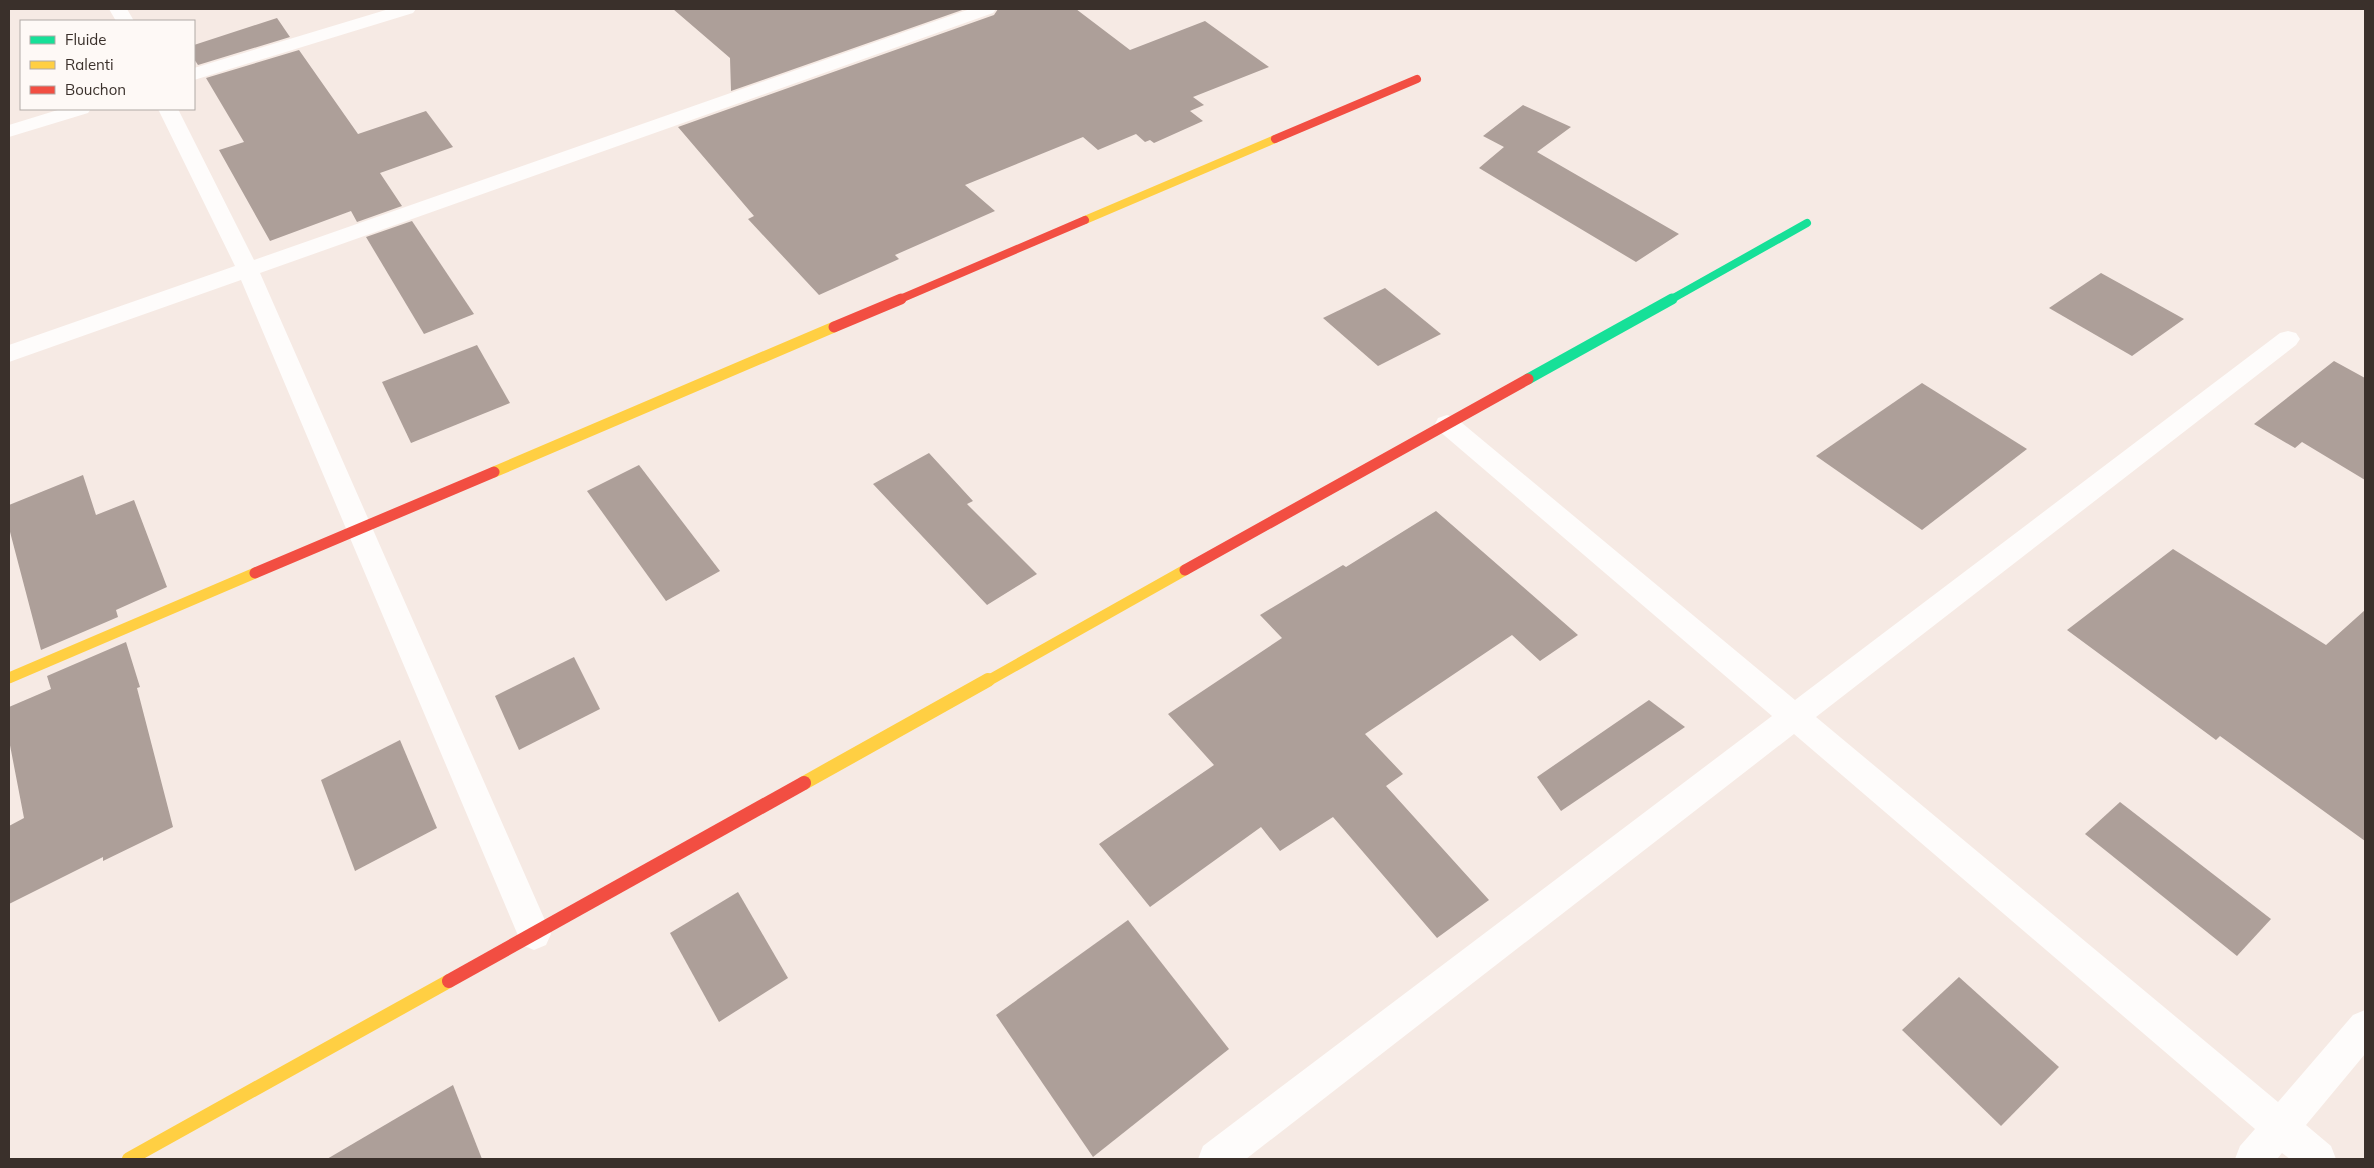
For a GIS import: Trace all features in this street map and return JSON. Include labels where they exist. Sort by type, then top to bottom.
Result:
[{"type":"street","points":[[118,9],[124,20]]},
{"type":"street","points":[[195,74],[407,9]]},
{"type":"street","points":[[9,354],[987,9]]},
{"type":"street","points":[[9,678],[1417,79]]},
{"type":"street","points":[[9,131],[77,110]]},
{"type":"street","points":[[168,110],[248,271],[534,934]]},
{"type":"street","points":[[129,1159],[1807,223]]},
{"type":"street","points":[[1216,1159],[2288,339]]},
{"type":"street","points":[[1448,424],[2318,1159]]},
{"type":"street","points":[[2253,1159],[2365,1027]]},
{"type":"building","points":[[673,9],[965,9],[731,91],[730,58]]},
{"type":"building","points":[[998,9],[1076,9],[1130,50],[1205,21],[1269,67],[1193,97],[1204,105],[1190,111],[1203,121],[1154,143],[1150,140],[1145,142],[1136,134],[1098,150],[1083,137],[965,185],[995,211],[895,255],[899,259],[819,295],[748,219],[754,216],[678,127],[994,15]]},
{"type":"building","points":[[277,18],[290,37],[198,65],[195,60],[195,45]]},
{"type":"building","points":[[299,50],[358,134],[426,111],[453,147],[380,173],[402,206],[357,222],[351,211],[270,241],[219,150],[244,142],[206,78]]},
{"type":"building","points":[[1523,105],[1571,127],[1537,152],[1679,234],[1636,262],[1479,168],[1504,147],[1483,136]]},
{"type":"building","points":[[412,221],[474,314],[424,334],[366,237]]},
{"type":"building","points":[[2101,273],[2184,319],[2132,356],[2049,308]]},
{"type":"building","points":[[1385,288],[1441,334],[1378,366],[1323,318]]},
{"type":"building","points":[[477,345],[510,403],[411,443],[382,382]]},
{"type":"building","points":[[2334,361],[2365,378],[2365,480],[2302,442],[2295,448],[2254,424]]},
{"type":"building","points":[[1922,383],[2027,449],[1922,530],[1816,456]]},
{"type":"building","points":[[929,453],[973,501],[967,504],[1037,574],[987,605],[873,484]]},
{"type":"building","points":[[639,465],[720,571],[666,601],[587,491]]},
{"type":"building","points":[[83,475],[96,515],[134,500],[167,587],[116,610],[118,617],[41,650],[9,528],[9,505]]},
{"type":"building","points":[[1436,511],[1578,635],[1540,661],[1512,635],[1365,734],[1403,774],[1386,786],[1489,900],[1437,938],[1333,817],[1280,851],[1261,827],[1150,907],[1099,844],[1214,765],[1168,714],[1282,638],[1260,615],[1343,565],[1346,567]]},
{"type":"building","points":[[2173,549],[2326,645],[2365,610],[2365,841],[2220,736],[2216,740],[2067,630]]},
{"type":"building","points":[[126,642],[140,687],[137,688],[173,827],[103,861],[103,857],[9,904],[9,826],[24,818],[9,740],[9,707],[51,689],[47,676]]},
{"type":"building","points":[[574,657],[600,709],[519,750],[495,696]]},
{"type":"building","points":[[1649,700],[1685,727],[1561,811],[1537,777]]},
{"type":"building","points":[[400,740],[437,828],[355,871],[321,780]]},
{"type":"building","points":[[2120,802],[2271,919],[2237,956],[2085,834]]},
{"type":"building","points":[[738,892],[788,978],[719,1022],[670,933]]},
{"type":"building","points":[[1128,920],[1229,1049],[1093,1157],[996,1015]]},
{"type":"building","points":[[1959,977],[2059,1067],[2001,1126],[1902,1030]]},
{"type":"building","points":[[453,1085],[482,1159],[327,1159]]},
{"type":"traffic: fast","points":[[1528,379],[1807,223]]},
{"type":"traffic: slow","points":[[1085,220],[1275,139]]},
{"type":"traffic: slow","points":[[494,472],[834,327]]},
{"type":"traffic: slow","points":[[804,783],[1185,570]]},
{"type":"traffic: slow","points":[[9,678],[255,573]]},
{"type":"traffic: slow","points":[[129,1159],[449,981]]},
{"type":"traffic: jam","points":[[1275,139],[1417,79]]},
{"type":"traffic: jam","points":[[834,327],[1085,220]]},
{"type":"traffic: jam","points":[[1185,570],[1528,379]]},
{"type":"traffic: jam","points":[[255,573],[494,472]]},
{"type":"traffic: jam","points":[[449,981],[804,783]]}]
